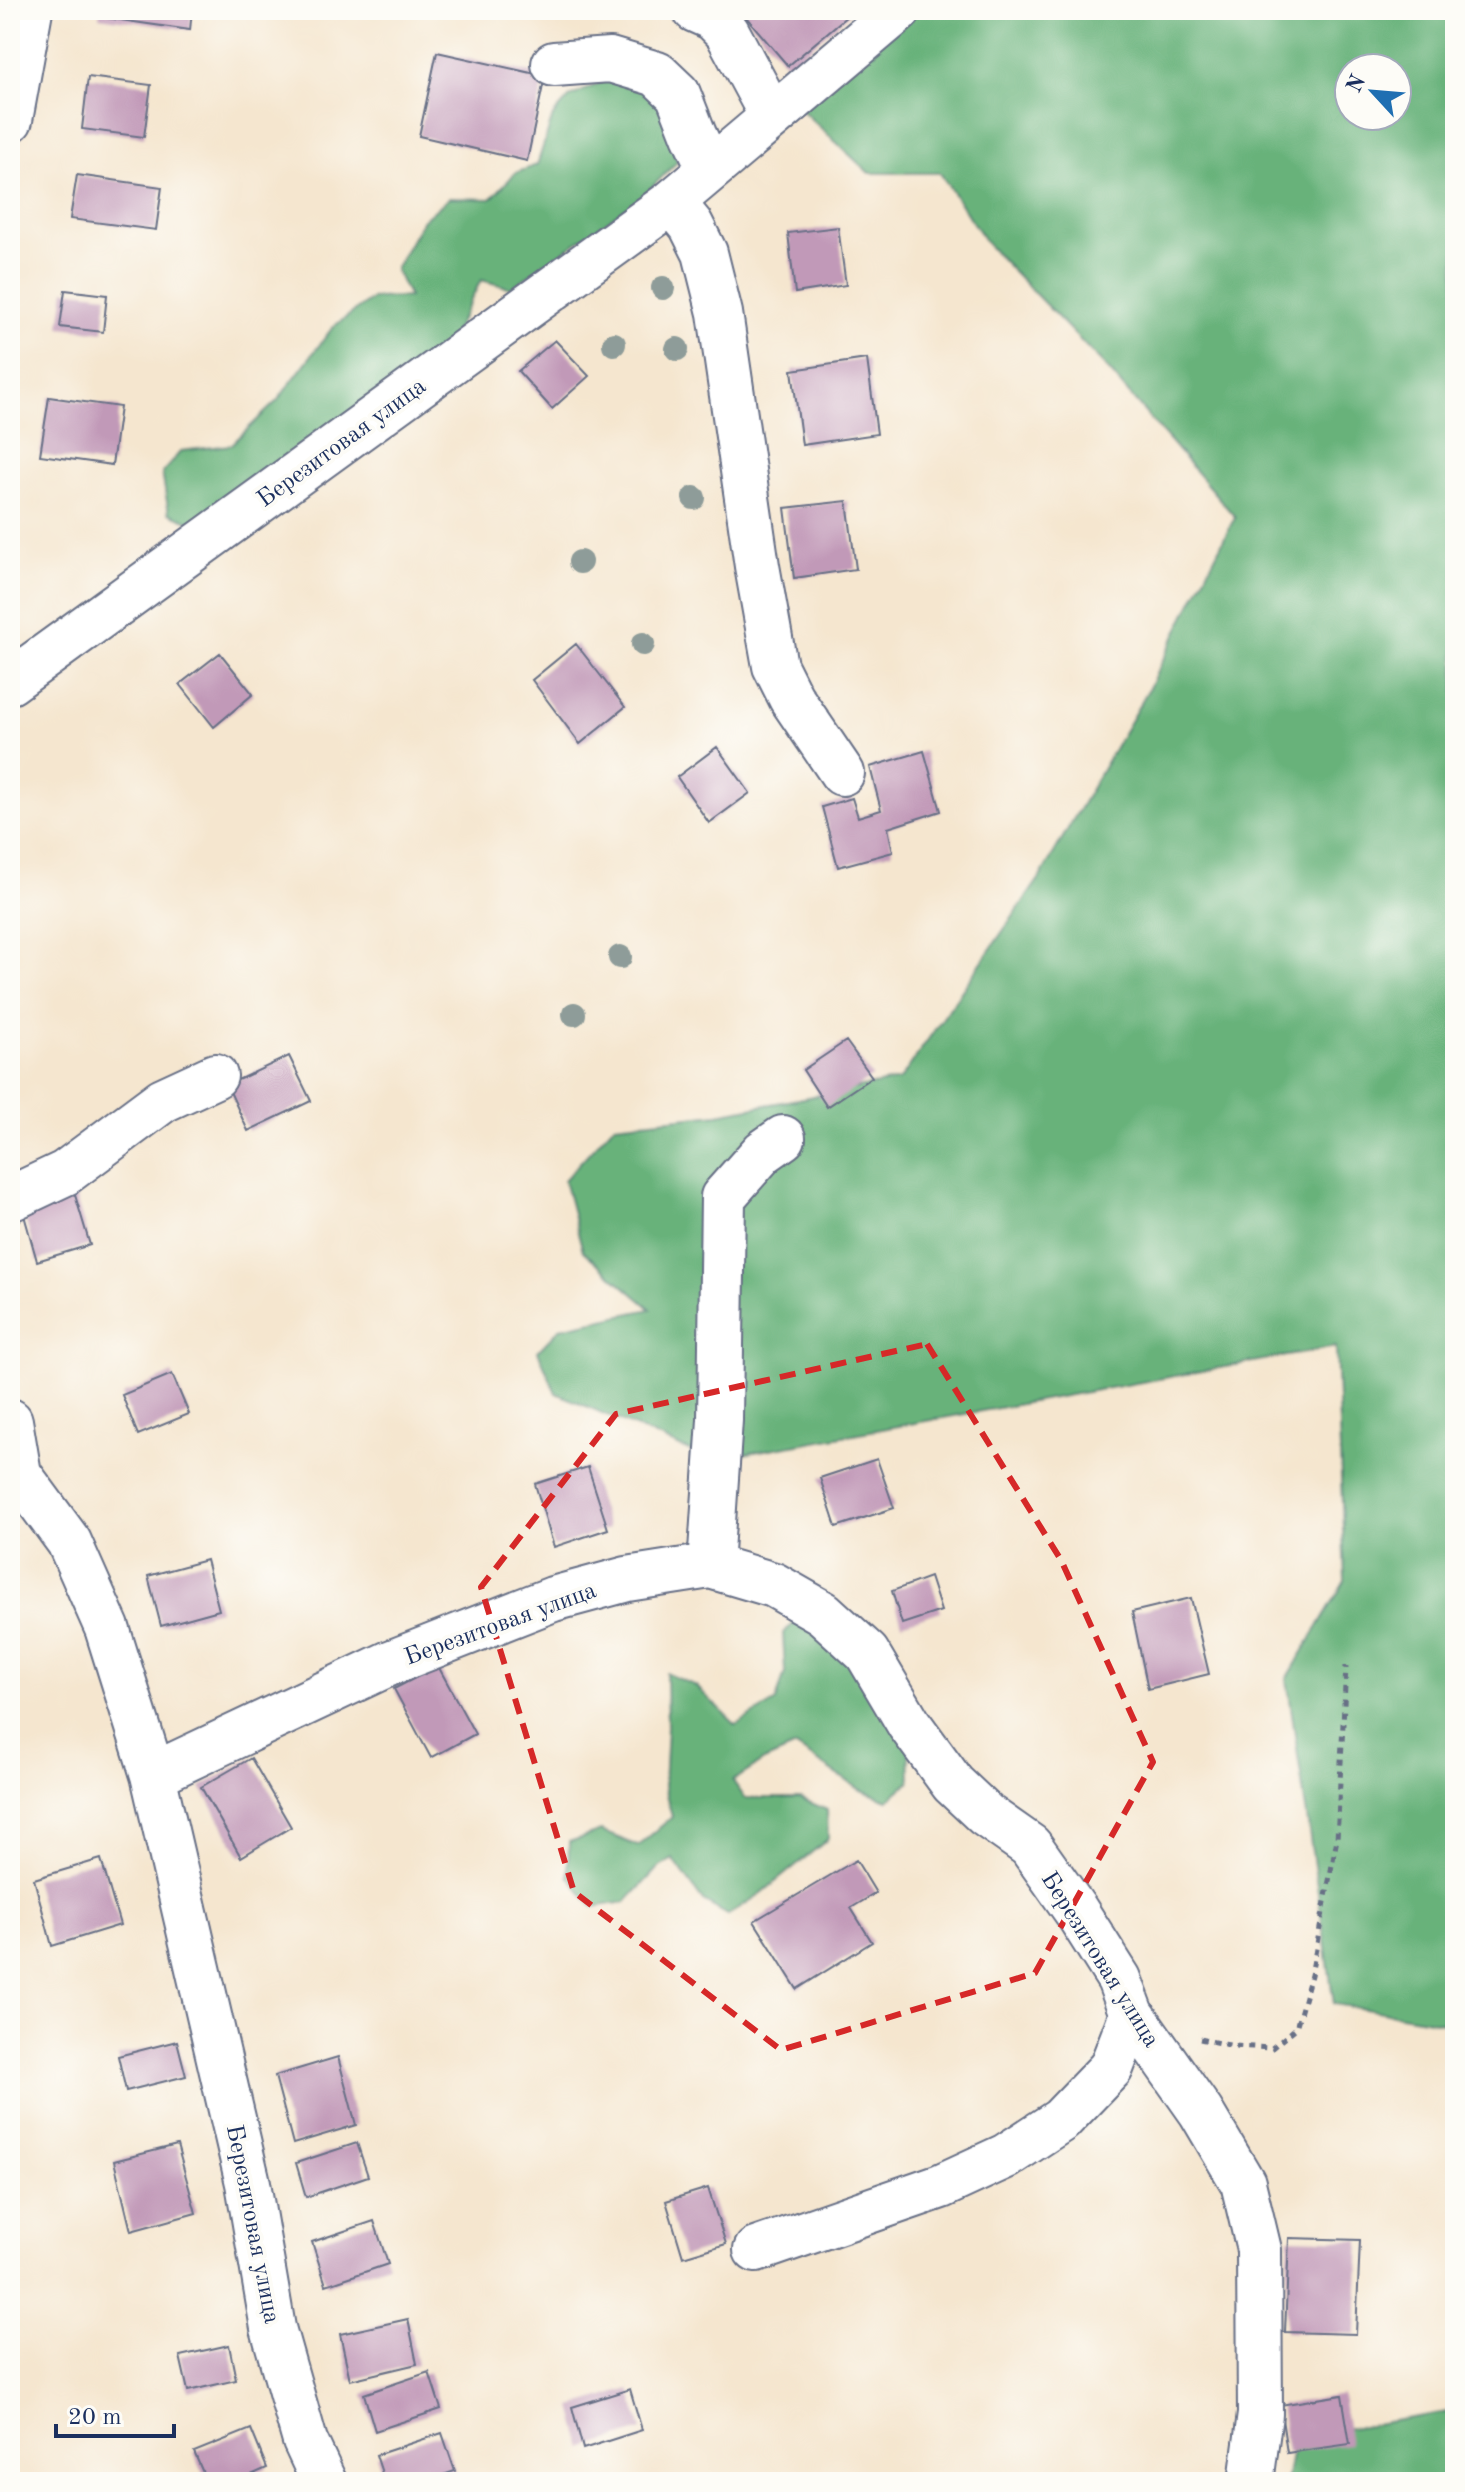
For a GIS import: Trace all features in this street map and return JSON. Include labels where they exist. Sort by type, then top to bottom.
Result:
[{"type":"street","points":[[10,120],[30,10]]},
{"type":"street","points":[[695,10],[713,18],[727,32],[772,116]]},
{"type":"street","name":"Березитовая улица","points":[[10,682],[672,202],[899,10]]},
{"type":"street","points":[[554,64],[610,60],[657,74],[678,94],[710,169]]},
{"type":"street","points":[[672,202],[691,225],[705,253],[720,313],[775,666],[791,698],[842,773]]},
{"type":"street","points":[[10,1199],[65,1173],[163,1100],[215,1076]]},
{"type":"street","points":[[710,1566],[720,1420],[723,1197],[763,1152],[783,1138]]},
{"type":"street","points":[[10,1421],[14,1473]]},
{"type":"street","name":"Березитовая улица","points":[[14,1473],[69,1542],[107,1628],[153,1775],[248,2183],[273,2328],[305,2441],[324,2482]]},
{"type":"street","name":"Березитовая улица","points":[[153,1775],[390,1663],[553,1599],[627,1579],[710,1566],[774,1585],[823,1613],[867,1653],[909,1724],[953,1784],[986,1815],[1030,1846],[1119,1979],[1132,2014],[1201,2112],[1243,2183],[1259,2250],[1260,2414],[1251,2482]]},
{"type":"street","points":[[756,2250],[941,2186],[1006,2156],[1061,2120],[1111,2068],[1132,2014]]},
{"type":"path","points":[[1194,2037],[1234,2046],[1272,2048],[1296,2028],[1311,1975],[1337,1839],[1346,1666]]},
{"type":"highlighted area","points":[[927,1344],[1061,1560],[1153,1762],[1035,1973],[781,2050],[574,1892],[481,1587],[616,1414]]},
{"type":"green space","points":[[912,10],[1455,10],[1455,2024],[1334,2004],[1287,1679],[1345,1581],[1336,1347],[710,1460],[556,1393],[538,1351],[560,1328],[651,1309],[583,1251],[564,1180],[614,1125],[718,1114],[900,1080],[1039,879],[1148,690],[1235,517],[1105,366],[987,244],[940,173],[869,173],[793,102]]},
{"type":"green space","points":[[608,79],[650,91],[671,120],[677,162],[643,196],[511,288],[481,280],[449,343],[199,525],[169,513],[162,473],[181,451],[231,445],[277,401],[333,327],[373,298],[409,297],[395,269],[422,221],[449,198],[491,199],[515,173],[537,165],[553,116],[570,97]]},
{"type":"green space","points":[[796,1622],[822,1633],[909,1742],[910,1781],[888,1800],[861,1790],[796,1747],[764,1761],[733,1781],[745,1798],[800,1798],[827,1810],[828,1839],[762,1893],[728,1915],[703,1901],[673,1859],[657,1869],[626,1902],[593,1907],[568,1876],[569,1842],[601,1831],[638,1846],[672,1817],[664,1787],[666,1673],[696,1686],[736,1725],[776,1701],[785,1672],[783,1633]]},
{"type":"green space","points":[[1455,2411],[1455,2482],[1286,2482],[1294,2437]]},
{"type":"building","points":[[100,10],[192,10],[190,30],[99,17]]},
{"type":"building","points":[[740,10],[854,10],[788,66]]},
{"type":"building","points":[[437,52],[545,76],[527,161],[419,136]]},
{"type":"building","points":[[88,77],[151,85],[144,137],[82,129]]},
{"type":"building","points":[[77,175],[162,187],[156,230],[70,219]]},
{"type":"building","points":[[838,227],[846,285],[795,293],[788,233]]},
{"type":"building","points":[[65,290],[107,295],[103,332],[60,327]]},
{"type":"building","points":[[555,340],[589,376],[552,409],[518,371]]},
{"type":"building","points":[[867,359],[877,434],[802,445],[792,370]]},
{"type":"building","points":[[49,397],[120,407],[112,465],[40,455]]},
{"type":"building","points":[[847,501],[856,569],[794,578],[785,508]]},
{"type":"building","points":[[576,644],[625,707],[580,744],[532,680]]},
{"type":"building","points":[[220,653],[253,694],[214,727],[180,684]]},
{"type":"building","points":[[717,747],[750,793],[709,823],[677,777]]},
{"type":"building","points":[[924,751],[941,811],[888,828],[893,852],[838,867],[822,807],[852,798],[858,817],[881,810],[870,767]]},
{"type":"building","points":[[846,1041],[872,1077],[827,1107],[803,1070]]},
{"type":"building","points":[[289,1056],[311,1101],[248,1131],[227,1085]]},
{"type":"building","points":[[72,1185],[90,1245],[37,1261],[20,1201]]},
{"type":"building","points":[[172,1374],[189,1414],[138,1435],[122,1395]]},
{"type":"building","points":[[877,1459],[894,1508],[836,1527],[820,1478]]},
{"type":"building","points":[[588,1467],[608,1529],[554,1547],[535,1484]]},
{"type":"building","points":[[206,1560],[219,1610],[161,1626],[148,1576]]},
{"type":"building","points":[[930,1577],[941,1611],[902,1624],[892,1591]]},
{"type":"building","points":[[1191,1598],[1209,1674],[1148,1689],[1132,1612]]},
{"type":"building","points":[[438,1666],[475,1734],[431,1758],[394,1689]]},
{"type":"building","points":[[251,1758],[291,1827],[241,1857],[201,1787]]},
{"type":"building","points":[[101,1859],[120,1925],[52,1946],[34,1879]]},
{"type":"building","points":[[856,1860],[876,1893],[851,1908],[872,1942],[797,1989],[754,1921]]},
{"type":"building","points":[[177,2041],[186,2076],[126,2091],[118,2056]]},
{"type":"building","points":[[338,2057],[356,2125],[293,2144],[275,2076]]},
{"type":"building","points":[[357,2143],[368,2176],[306,2197],[296,2163]]},
{"type":"building","points":[[177,2145],[196,2213],[131,2231],[114,2161]]},
{"type":"building","points":[[708,2188],[726,2244],[683,2257],[666,2201]]},
{"type":"building","points":[[374,2221],[388,2264],[326,2285],[312,2242]]},
{"type":"building","points":[[1289,2238],[1360,2240],[1356,2334],[1285,2332]]},
{"type":"building","points":[[408,2319],[417,2364],[350,2380],[340,2334]]},
{"type":"building","points":[[229,2345],[236,2380],[188,2391],[180,2356]]},
{"type":"building","points":[[429,2372],[441,2409],[375,2431],[364,2394]]},
{"type":"building","points":[[630,2389],[642,2430],[583,2449],[572,2407]]},
{"type":"building","points":[[1342,2395],[1350,2444],[1287,2453],[1280,2405]]},
{"type":"building","points":[[251,2429],[267,2468],[235,2482],[207,2482],[194,2452]]},
{"type":"building","points":[[442,2433],[455,2471],[423,2482],[385,2482],[376,2455]]}]
